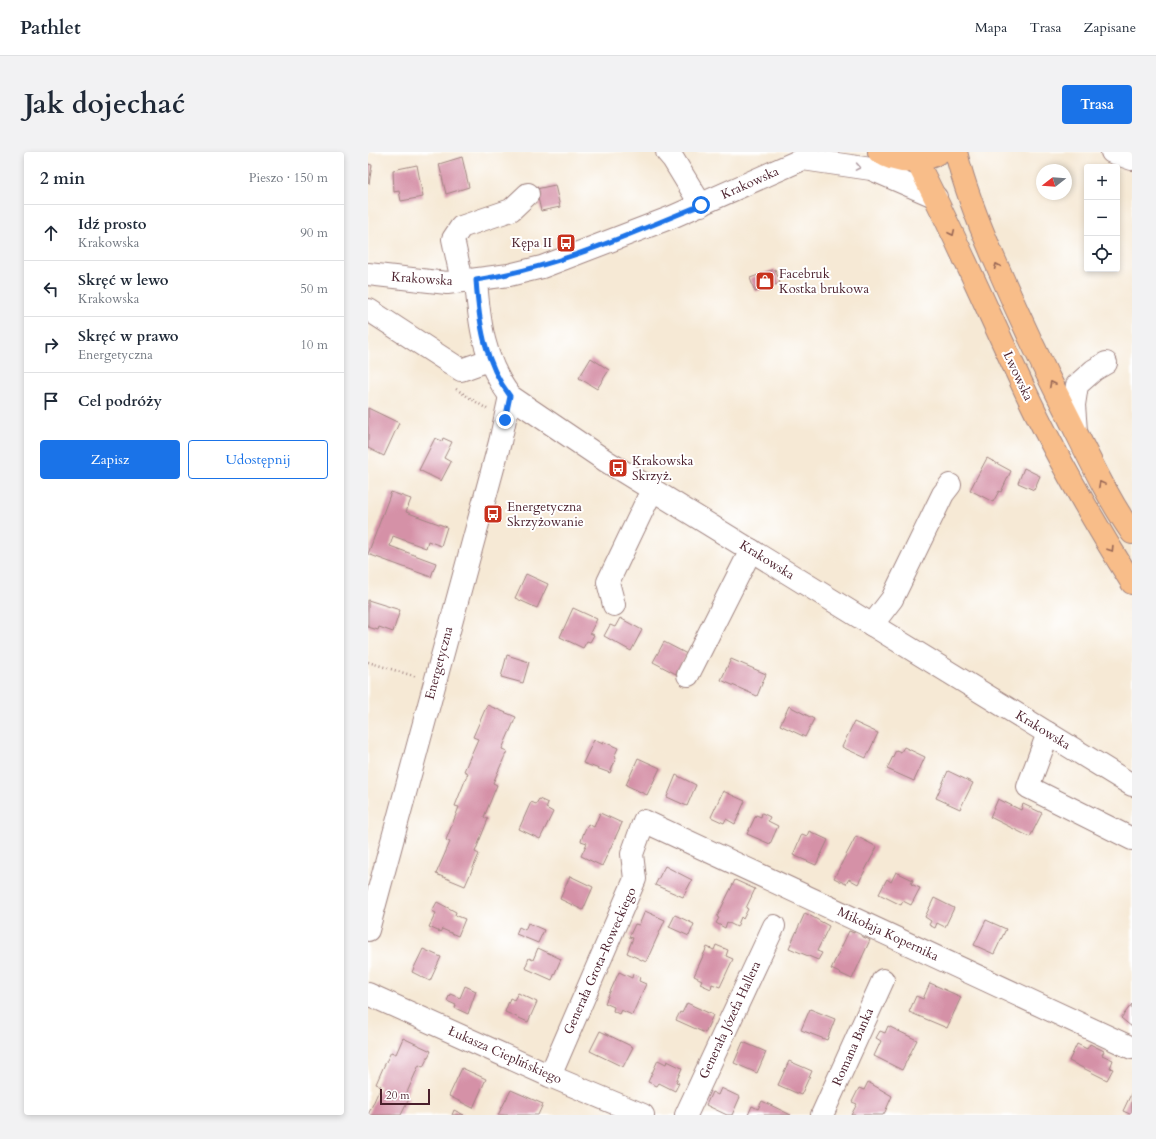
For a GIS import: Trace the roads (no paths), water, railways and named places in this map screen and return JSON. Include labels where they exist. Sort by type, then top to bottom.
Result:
[{"type":"main road","points":[[879,152],[898,161],[925,156]]},
{"type":"main road","name":"Lwowska","points":[[956,152],[970,197],[1001,275],[1042,364],[1111,502],[1132,533]]},
{"type":"main road","name":"Lwowska","points":[[925,156],[936,198],[1022,385],[1050,440],[1132,583]]},
{"type":"street","points":[[666,152],[673,159],[701,205]]},
{"type":"street","name":"Krakowska","points":[[368,274],[447,282],[469,281],[509,275],[542,267],[701,205],[810,158],[841,152]]},
{"type":"street","points":[[1112,152],[1132,159]]},
{"type":"street","points":[[810,158],[871,169],[936,198]]},
{"type":"street","points":[[469,281],[454,239],[461,227],[511,210],[528,194]]},
{"type":"street","name":"Krakowska","points":[[469,281],[489,360],[498,381],[510,396],[541,418],[652,490],[1132,785]]},
{"type":"street","points":[[369,310],[462,370],[489,360]]},
{"type":"street","points":[[1076,431],[1074,405],[1077,385],[1094,370],[1106,363]]},
{"type":"street","name":"Energetyczna","points":[[368,930],[500,442],[510,396]]},
{"type":"street","points":[[872,625],[892,599],[943,494],[950,485]]},
{"type":"street","points":[[614,605],[608,582],[652,490]]},
{"type":"street","points":[[688,675],[751,550]]},
{"type":"street","points":[[1048,733],[1028,787],[1132,838]]},
{"type":"street","name":"Mikołaja Kopernika","points":[[644,821],[1132,1048]]},
{"type":"street","name":"Generała Grota-Roweckiego","points":[[550,1076],[635,880],[632,854],[644,821]]},
{"type":"street","name":"Generała Józefa Hallera","points":[[686,1115],[774,926]]},
{"type":"street","name":"Romana Banka","points":[[822,1115],[883,980]]},
{"type":"street","name":"Łukasza Cieplińskiego","points":[[368,994],[550,1076],[643,1115]]},
{"type":"place","name":"Kępa II","points":[[566,243]]},
{"type":"place","name":"Facebruk Kostka brukowa","points":[[765,281]]},
{"type":"place","name":"Krakowska Skrzyż.","points":[[618,468]]},
{"type":"place","name":"Energetyczna Skrzyżowanie","points":[[493,514]]}]
